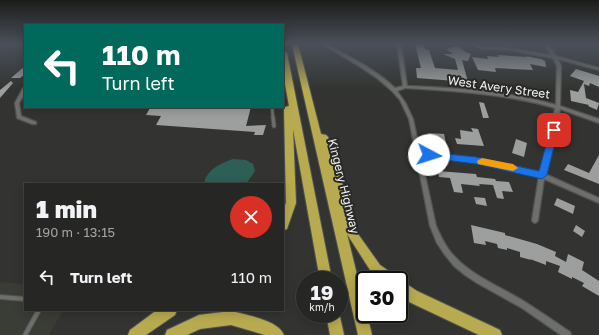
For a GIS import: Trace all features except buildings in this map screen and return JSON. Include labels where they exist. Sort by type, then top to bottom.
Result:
[{"type":"highway","points":[[284,60],[289,114],[291,203],[284,222]]},
{"type":"highway","points":[[284,60],[324,271]]},
{"type":"highway","name":"Kingery Highway","points":[[298,60],[365,335]]},
{"type":"highway","points":[[309,108],[322,136],[354,236],[379,271]]},
{"type":"highway","points":[[408,293],[495,335]]},
{"type":"highway","points":[[135,335],[151,322],[168,311]]},
{"type":"highway","points":[[172,335],[199,322],[231,318],[269,330],[277,335]]},
{"type":"highway","points":[[335,323],[337,335]]},
{"type":"street","points":[[350,60],[373,73],[394,90],[407,108],[411,119],[433,226],[446,253],[473,277],[520,303],[567,335]]},
{"type":"street","points":[[401,60],[405,87]]},
{"type":"street","points":[[535,220],[542,175],[552,142],[558,106],[559,66],[556,60]]},
{"type":"street","points":[[568,60],[599,69]]},
{"type":"street","name":"West Avery Street","points":[[394,90],[405,87],[488,93],[558,106],[599,121]]},
{"type":"street","points":[[24,91],[17,103],[19,117],[34,123]]},
{"type":"street","points":[[429,155],[476,160],[542,175],[599,201]]},
{"type":"lane","points":[[272,108],[274,126]]},
{"type":"lane","points":[[0,297],[24,299]]},
{"type":"lane","points":[[25,335],[38,311]]},
{"type":"shaded area","points":[[0,282],[24,284],[24,311],[62,311],[49,335],[0,335]]},
{"type":"water","points":[[233,159],[246,160],[253,164],[255,171],[247,183],[204,183],[205,179],[211,171]]},
{"type":"slow traffic","points":[[482,161],[513,168]]},
{"type":"route","points":[[429,155],[476,160],[542,175],[554,130]]}]
